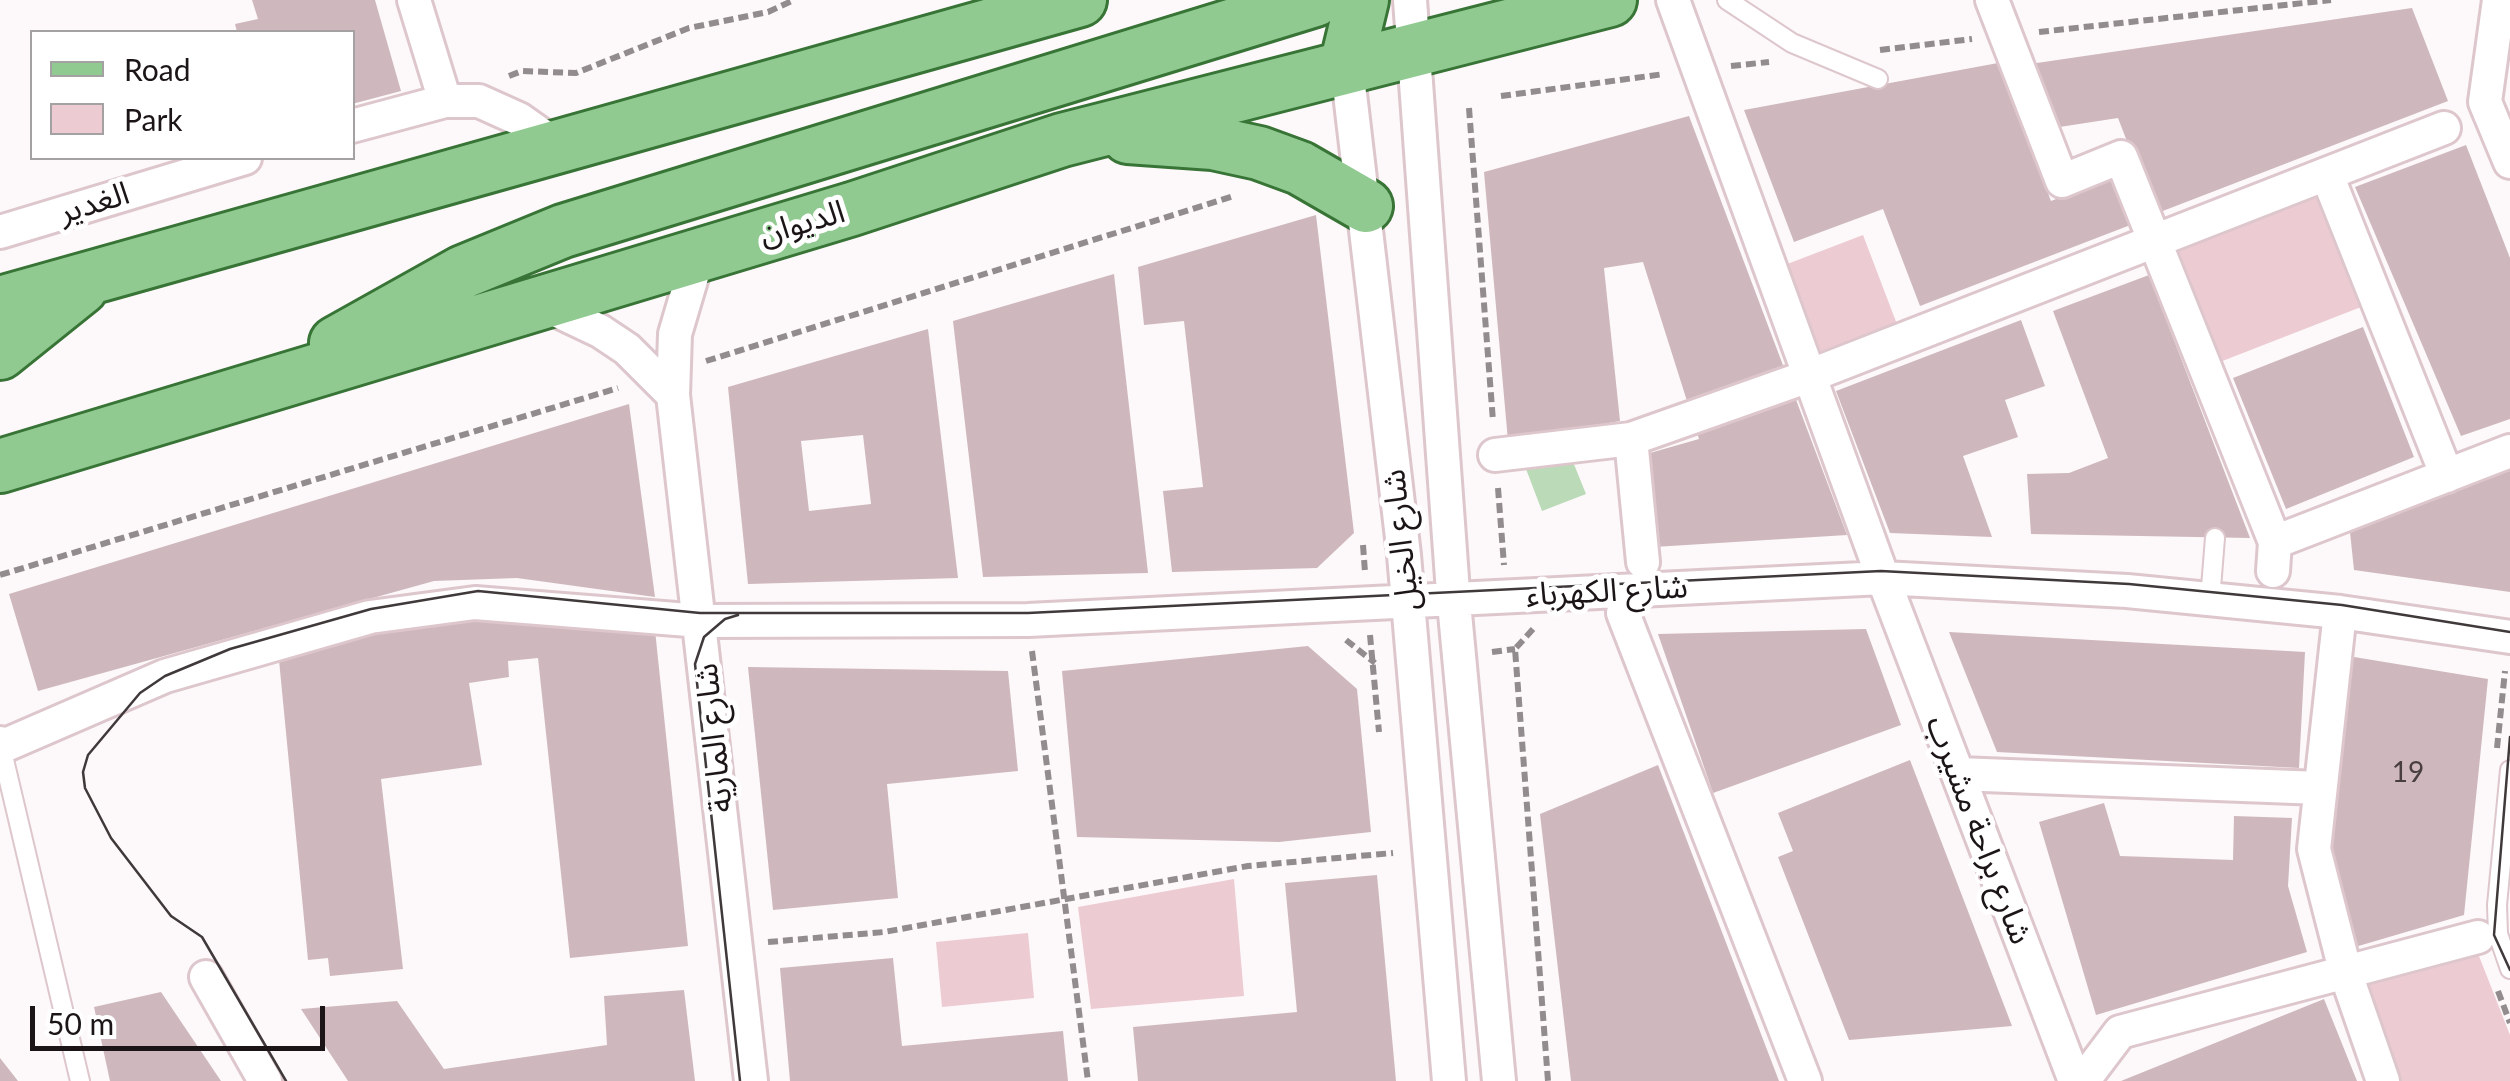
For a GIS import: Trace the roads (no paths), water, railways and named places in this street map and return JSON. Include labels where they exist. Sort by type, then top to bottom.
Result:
[{"type":"main road","points":[[0,303],[1080,0]]},
{"type":"main road","points":[[266,384],[398,306],[516,248],[1315,0]]},
{"type":"main road","points":[[1346,66],[1362,0]]},
{"type":"main road","name":"الديوان","points":[[0,466],[852,209],[1062,140],[1346,66],[1412,24],[1610,0]]},
{"type":"main road","points":[[1062,140],[1140,138],[1212,143],[1260,153],[1308,172],[1366,206]]},
{"type":"main road","points":[[0,353],[97,274]]},
{"type":"street","points":[[414,0],[445,102]]},
{"type":"street","name":"شارع الخيل","points":[[1341,0],[1408,602],[1449,1081]]},
{"type":"street","name":"شارع براحة مشيرب","points":[[1673,0],[1883,578],[2075,1081]]},
{"type":"street","points":[[1992,0],[2062,182],[2121,157],[2274,557],[2446,476],[2510,451]]},
{"type":"street","points":[[2499,0],[2485,102],[2510,162]]},
{"type":"street","name":"شارع الخيل","points":[[1412,24],[1455,599],[1498,1081]]},
{"type":"street","points":[[355,125],[445,102],[479,101],[519,119],[560,148]]},
{"type":"street","points":[[1495,455],[1631,439],[1809,376],[2444,128]]},
{"type":"street","name":"الغدير","points":[[0,232],[238,160]]},
{"type":"street","points":[[2326,175],[2446,476]]},
{"type":"street","name":"شارع المارية","points":[[698,253],[675,334],[668,381],[701,621],[751,1081]]},
{"type":"street","points":[[538,302],[600,331],[668,381]]},
{"type":"street","points":[[1631,439],[1644,562]]},
{"type":"street","name":"شارع الكهرباء","points":[[0,745],[165,676],[370,617],[476,603],[701,621],[1028,620],[1883,578],[2340,612],[2510,637]]},
{"type":"street","points":[[2340,612],[2314,849],[2346,974],[2382,1081]]},
{"type":"street","points":[[1622,613],[1805,1081]]},
{"type":"street","points":[[1958,774],[2320,788]]},
{"type":"street","points":[[2083,1081],[2120,1032],[2478,937]]},
{"type":"street","points":[[206,978],[265,1081]]},
{"type":"lane","points":[[1727,0],[1792,43],[1878,79]]},
{"type":"lane","points":[[2210,600],[2215,538]]},
{"type":"lane","points":[[0,745],[80,1081]]},
{"type":"lane","points":[[2510,770],[2497,905],[2498,934],[2510,969]]},
{"type":"tram line","points":[[286,1081],[202,937],[171,916],[111,838],[85,788],[83,772],[88,755],[140,693],[165,676],[230,649],[371,609],[478,591],[700,613],[1028,613],[1881,571],[2129,584],[2342,605],[2510,632]]},
{"type":"tram line","points":[[738,615],[725,619],[704,637],[695,664],[740,1081]]},
{"type":"tram line","points":[[2510,737],[2494,935],[2510,970]]}]
